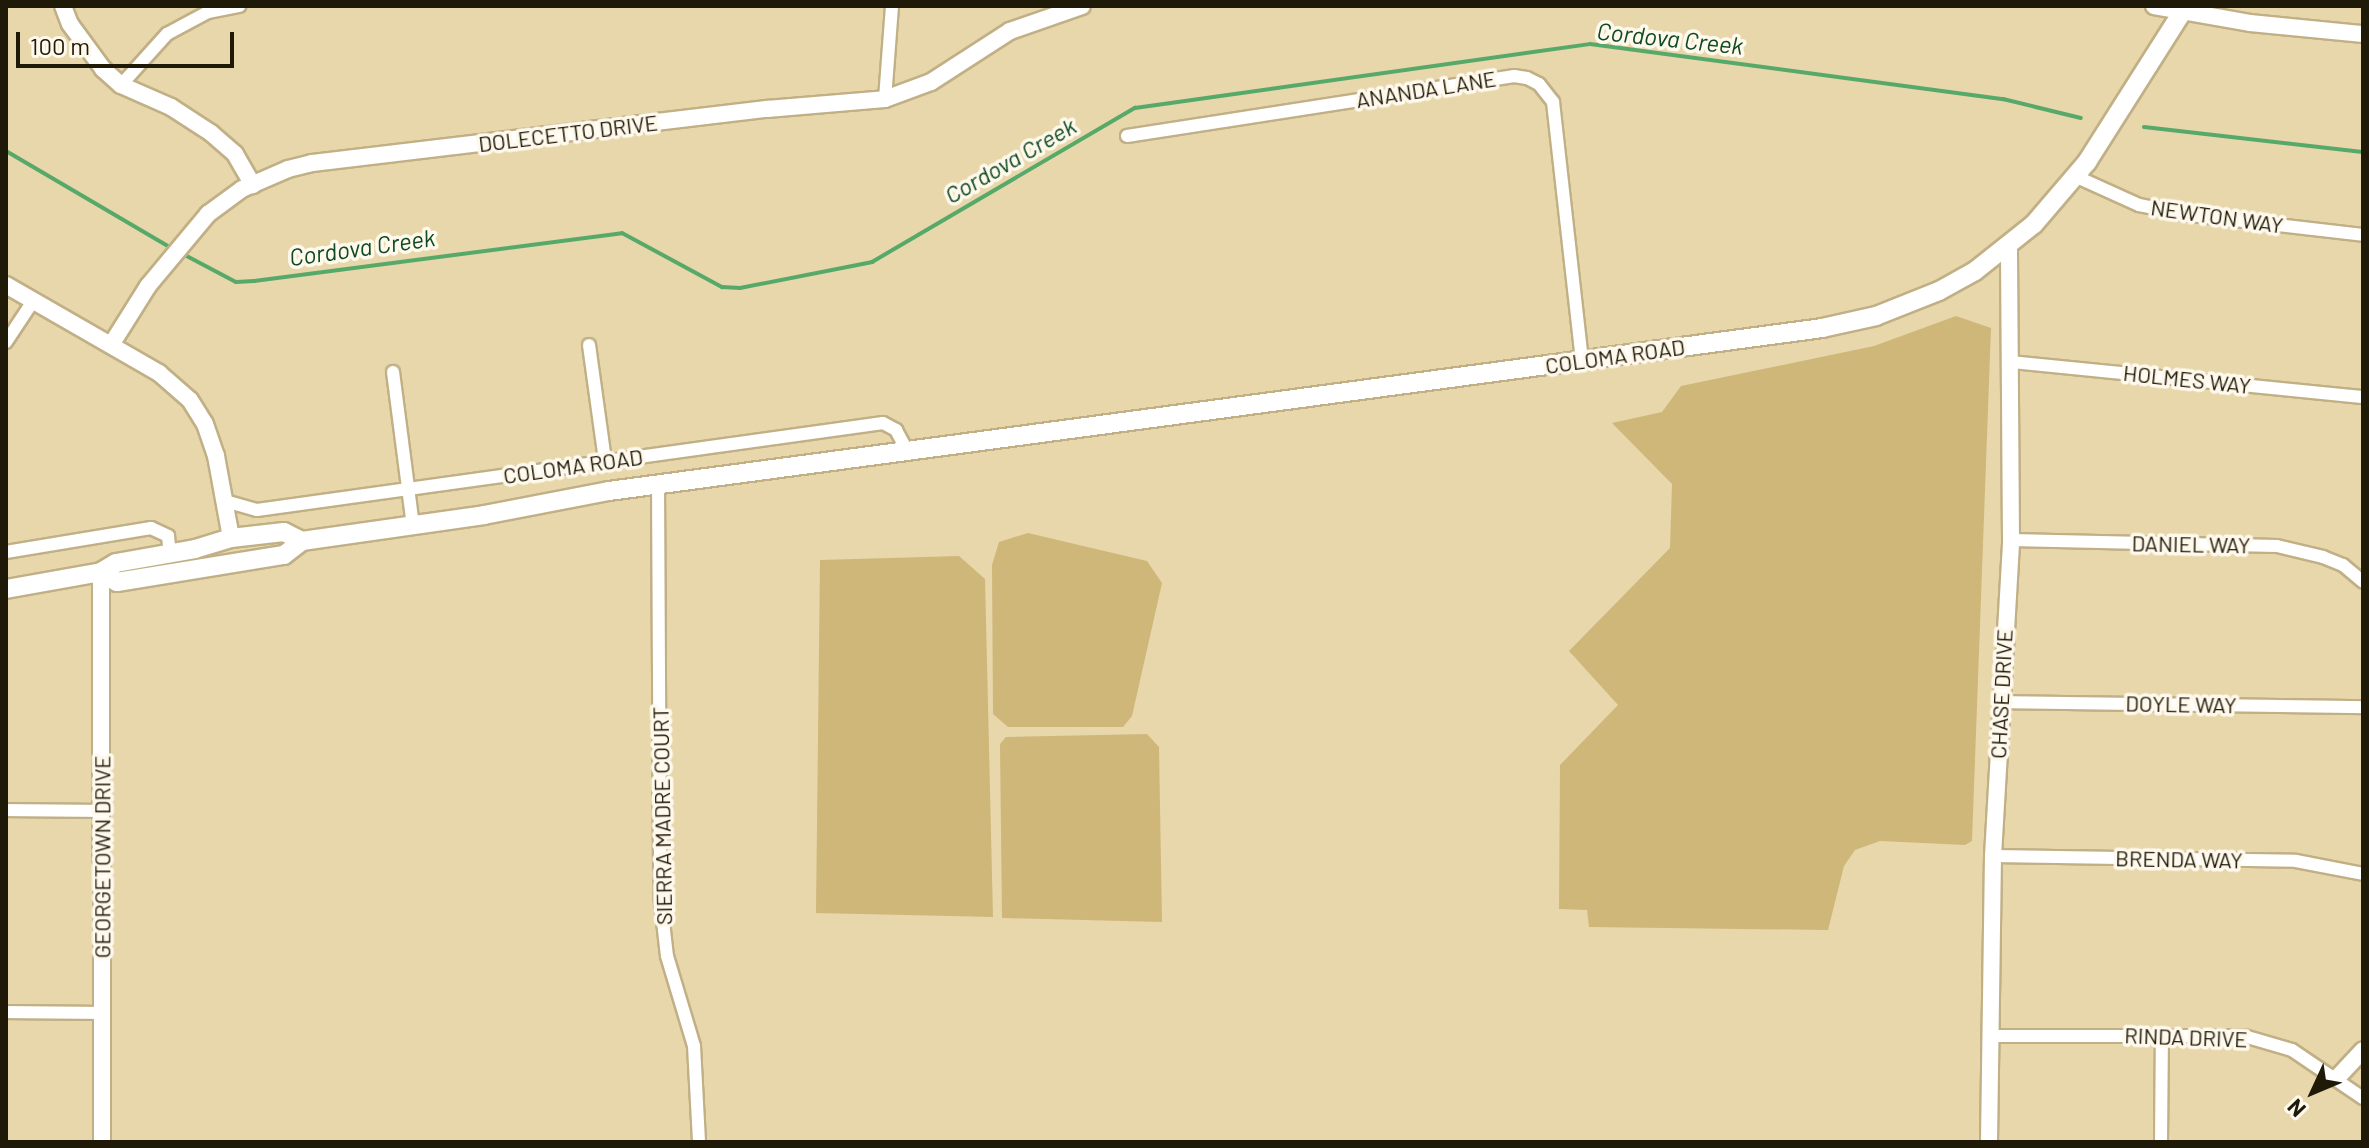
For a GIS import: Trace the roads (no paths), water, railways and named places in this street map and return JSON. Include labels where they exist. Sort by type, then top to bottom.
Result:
[{"type":"main road","name":"COLOMA ROAD","points":[[101,572],[117,582],[278,556],[302,541],[658,484],[1822,328],[1876,316],[1939,291],[2009,247],[2077,177],[2185,8]]},
{"type":"main road","name":"COLOMA ROAD","points":[[6,589],[101,572],[116,563],[170,554],[231,538],[284,532],[302,541]]},
{"type":"main road","points":[[231,538],[245,550],[278,556]]},
{"type":"street","points":[[63,6],[86,48],[121,85],[171,107],[211,133],[235,154],[253,185]]},
{"type":"street","points":[[121,85],[167,34],[208,12],[239,6]]},
{"type":"street","points":[[885,99],[892,6]]},
{"type":"street","name":"DOLECETTO DRIVE","points":[[111,345],[178,248],[224,200],[253,185],[312,163],[767,109],[885,99],[931,82],[1010,31],[1082,6]]},
{"type":"street","points":[[2154,6],[2185,8],[2250,23],[2363,34]]},
{"type":"street","name":"ANANDA LANE","points":[[1127,136],[1514,76],[1527,78],[1539,84],[1553,102],[1582,361]]},
{"type":"street","name":"NEWTON WAY","points":[[2077,177],[2139,205],[2191,215],[2363,235]]},
{"type":"street","name":"CHASE DRIVE","points":[[1989,1142],[1993,856],[2011,540],[2009,247]]},
{"type":"street","points":[[6,285],[159,373],[199,412],[216,456],[231,538]]},
{"type":"street","points":[[6,342],[33,301]]},
{"type":"street","points":[[589,345],[605,461]]},
{"type":"street","name":"HOLMES WAY","points":[[2011,362],[2363,397]]},
{"type":"street","points":[[393,372],[413,525]]},
{"type":"street","name":"COLOMA ROAD","points":[[225,501],[257,510],[883,423],[896,430],[907,451]]},
{"type":"street","name":"SIERRA MADRE COURT","points":[[658,484],[660,895],[667,956],[694,1046],[699,1142]]},
{"type":"street","points":[[6,552],[151,528],[168,536],[170,554]]},
{"type":"street","name":"DANIEL WAY","points":[[2011,540],[2277,546],[2343,565],[2363,582]]},
{"type":"street","name":"GEORGETOWN DRIVE","points":[[101,572],[102,1142]]},
{"type":"street","name":"DOYLE WAY","points":[[2000,702],[2363,707]]},
{"type":"street","points":[[6,810],[102,811]]},
{"type":"street","name":"BRENDA WAY","points":[[1993,856],[2296,861],[2363,874]]},
{"type":"street","points":[[6,1012],[102,1013]]},
{"type":"street","points":[[2161,1142],[2162,1035]]},
{"type":"street","name":"RINDA DRIVE","points":[[1992,1036],[2244,1036],[2268,1041],[2313,1061],[2363,1098]]},
{"type":"street","points":[[2337,1078],[2363,1050]]},
{"type":"waterway","name":"Cordova Creek","points":[[181,253],[236,282],[622,233],[722,287],[740,288],[872,262],[1135,108],[1590,44],[2003,99],[2081,118]]},
{"type":"waterway","points":[[2144,127],[2363,152]]},
{"type":"waterway","name":"Cordova Creek","points":[[6,151],[173,249]]}]
